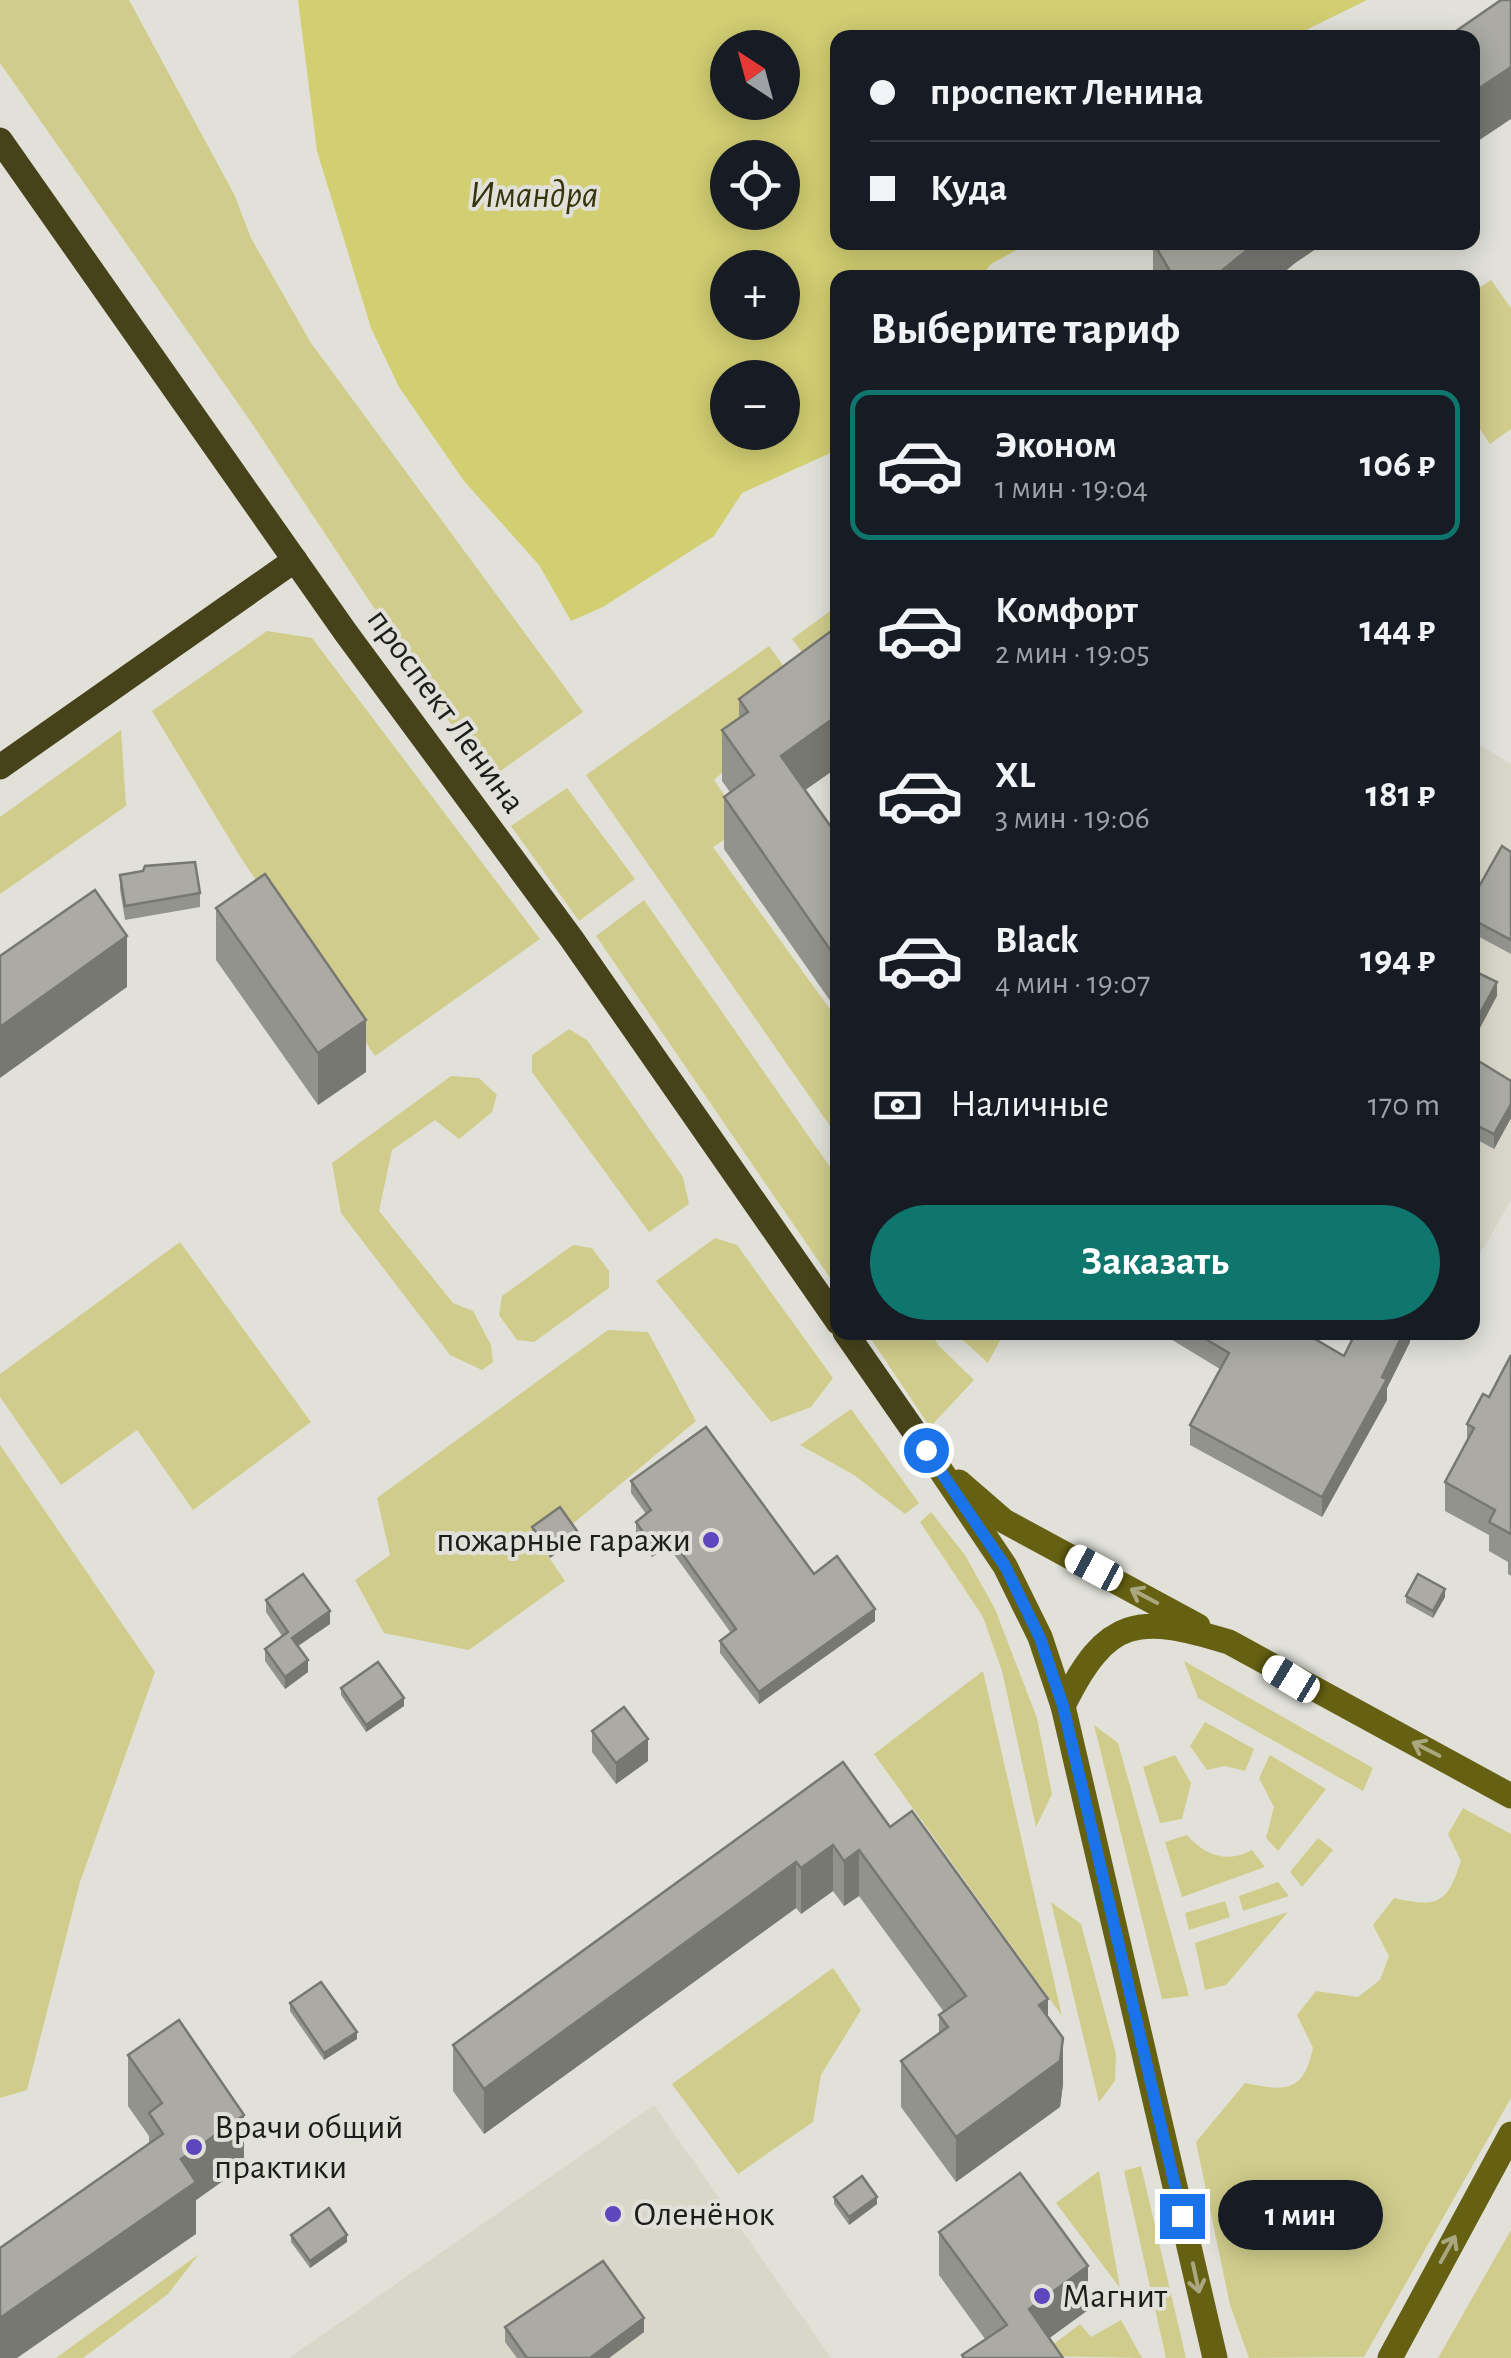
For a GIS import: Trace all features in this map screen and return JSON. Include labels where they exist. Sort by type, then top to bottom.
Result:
[{"type":"main road","name":"проспект Ленина","points":[[0,140],[449,777],[571,938],[830,1310]]},
{"type":"main road","points":[[0,767],[295,560]]},
{"type":"main road","points":[[850,1340],[1005,1566],[1040,1638],[1063,1706],[1211,2346],[1227,2358]]},
{"type":"main road","points":[[926,1450],[1004,1520],[1511,1796]]},
{"type":"main road","points":[[1063,1706],[1090,1655],[1111,1636],[1140,1625],[1193,1631],[1229,1642]]},
{"type":"main road","points":[[1373,2358],[1396,2346],[1511,2134]]},
{"type":"shaded area","points":[[0,0],[129,0],[234,194],[251,238],[311,343],[583,712],[488,780],[251,422],[0,63]]},
{"type":"shaded area","points":[[1491,280],[1511,308],[1511,429],[1490,444],[1480,429],[1480,288]]},
{"type":"shaded area","points":[[830,611],[830,675],[823,680],[792,639]]},
{"type":"shaded area","points":[[267,631],[312,638],[540,939],[375,1056],[241,858],[152,711]]},
{"type":"shaded area","points":[[769,646],[806,697],[714,780],[746,826],[713,847],[830,1009],[830,1126],[586,775]]},
{"type":"shaded area","points":[[121,730],[126,806],[0,894],[0,817]]},
{"type":"shaded area","points":[[1480,745],[1511,764],[1511,1200],[1480,1254]]},
{"type":"shaded area","points":[[567,788],[635,879],[579,921],[511,826]]},
{"type":"shaded area","points":[[644,900],[830,1167],[830,1278],[596,936]]},
{"type":"shaded area","points":[[569,1029],[587,1040],[683,1177],[689,1204],[649,1232],[532,1072],[532,1055]]},
{"type":"shaded area","points":[[451,1076],[479,1078],[497,1095],[492,1112],[459,1139],[435,1120],[392,1150],[379,1211],[453,1303],[473,1311],[491,1345],[493,1362],[482,1370],[450,1355],[341,1213],[332,1163]]},
{"type":"shaded area","points":[[715,1238],[737,1245],[833,1378],[811,1407],[771,1422],[656,1281]]},
{"type":"shaded area","points":[[180,1242],[311,1422],[193,1510],[137,1430],[61,1485],[0,1397],[0,1374]]},
{"type":"shaded area","points":[[573,1245],[592,1248],[609,1271],[609,1288],[534,1342],[517,1340],[499,1315],[502,1296]]},
{"type":"shaded area","points":[[608,1330],[648,1332],[696,1421],[569,1527],[533,1534],[565,1581],[469,1650],[384,1633],[355,1580],[390,1555],[377,1498]]},
{"type":"shaded area","points":[[872,1340],[935,1340],[974,1380],[930,1427]]},
{"type":"shaded area","points":[[963,1340],[1000,1340],[988,1363]]},
{"type":"shaded area","points":[[851,1409],[919,1503],[905,1514],[854,1475],[800,1445]]},
{"type":"shaded area","points":[[0,1445],[155,1672],[80,1882],[27,2090],[0,2098]]},
{"type":"shaded area","points":[[931,1512],[965,1555],[995,1609],[1037,1718],[1052,1794],[1036,1827],[1002,1671],[983,1617],[920,1522]]},
{"type":"shaded area","points":[[1184,1661],[1373,1768],[1363,1791],[1198,1698]]},
{"type":"shaded area","points":[[983,1671],[1062,2016],[874,1754]]},
{"type":"shaded area","points":[[1205,1722],[1254,1749],[1245,1771],[1225,1766],[1207,1770],[1190,1746]]},
{"type":"shaded area","points":[[1094,1725],[1118,1743],[1189,1996],[1162,1999]]},
{"type":"shaded area","points":[[1175,1755],[1191,1783],[1182,1819],[1160,1823],[1143,1767]]},
{"type":"shaded area","points":[[1270,1755],[1326,1789],[1278,1851],[1266,1838],[1274,1807],[1259,1778]]},
{"type":"shaded area","points":[[1463,1808],[1511,1834],[1511,2098],[1364,2357],[1249,2358],[1230,2305],[1196,2142],[1245,2083],[1281,2088],[1304,2074],[1313,2048],[1297,2015],[1316,1991],[1358,1997],[1380,1980],[1389,1956],[1373,1925],[1394,1898],[1431,1902],[1445,1894],[1461,1861],[1448,1834]]},
{"type":"shaded area","points":[[1187,1835],[1201,1848],[1225,1857],[1252,1850],[1265,1867],[1182,1897],[1165,1842]]},
{"type":"shaded area","points":[[1318,1838],[1333,1850],[1302,1887],[1290,1872]]},
{"type":"shaded area","points":[[1278,1882],[1289,1896],[1243,1911],[1239,1896]]},
{"type":"shaded area","points":[[1225,1901],[1230,1917],[1189,1930],[1185,1913]]},
{"type":"shaded area","points":[[1051,1902],[1081,1924],[1116,2054],[1115,2081],[1099,2102]]},
{"type":"shaded area","points":[[1288,1912],[1226,1985],[1205,1990],[1195,1943]]},
{"type":"shaded area","points":[[833,1968],[861,2010],[821,2075],[813,2122],[738,2174],[672,2084]]},
{"type":"shaded area","name":"Оленёнок","points":[[654,2105],[831,2358],[289,2358]]},
{"type":"shaded area","points":[[1141,2166],[1186,2358],[1166,2358],[1124,2171]]},
{"type":"shaded area","points":[[1099,2171],[1120,2288],[1056,2203]]},
{"type":"shaded area","points":[[1511,2230],[1511,2358],[1438,2358]]},
{"type":"shaded area","points":[[199,2254],[168,2294],[83,2358],[56,2358]]},
{"type":"shaded area","points":[[1121,2320],[1142,2358],[1038,2356],[1080,2324],[1091,2337]]},
{"type":"water","name":"Имандра","points":[[298,0],[1367,0],[1307,30],[830,30],[830,250],[1016,250],[986,270],[830,270],[830,453],[742,493],[714,536],[603,607],[571,621],[539,565],[464,481],[399,387],[371,328],[317,151]]},
{"type":"building","points":[[1501,0],[1511,0],[1511,67],[1480,88],[1480,30],[1458,30]]},
{"type":"building","points":[[1158,250],[1247,250],[1223,270],[1169,270]]},
{"type":"building","points":[[830,632],[830,721],[781,756],[830,826],[830,949],[724,797],[754,775],[722,730],[748,712],[739,699]]},
{"type":"building","points":[[1502,846],[1511,852],[1511,940],[1480,923],[1480,885]]},
{"type":"building","points":[[195,862],[200,893],[125,906],[120,875],[143,871],[145,866]]},
{"type":"building","points":[[265,874],[366,1020],[318,1053],[216,908]]},
{"type":"building","points":[[95,890],[127,936],[0,1027],[0,956]]},
{"type":"building","points":[[1480,974],[1497,982],[1480,1013]]},
{"type":"building","points":[[1480,1062],[1511,1081],[1511,1104],[1494,1134],[1480,1127]]},
{"type":"building","points":[[1207,1340],[1317,1340],[1344,1356],[1352,1340],[1400,1340],[1382,1377],[1387,1379],[1322,1497],[1190,1425],[1229,1353]]},
{"type":"building","points":[[1511,1355],[1511,1534],[1489,1522],[1495,1510],[1445,1482],[1474,1428],[1467,1424],[1483,1394],[1489,1397]]},
{"type":"building","name":"пожарные гаражи","points":[[706,1427],[814,1574],[837,1556],[875,1609],[759,1692],[720,1641],[736,1629],[668,1534],[652,1545],[636,1522],[651,1510],[631,1481]]},
{"type":"building","points":[[560,1507],[577,1531],[550,1551],[532,1527]]},
{"type":"building","points":[[303,1574],[330,1611],[292,1638],[308,1660],[285,1677],[265,1649],[288,1632],[266,1600]]},
{"type":"building","points":[[1418,1574],[1445,1589],[1433,1611],[1406,1596]]},
{"type":"building","points":[[378,1662],[404,1698],[366,1725],[341,1688]]},
{"type":"building","points":[[624,1707],[648,1739],[616,1763],[592,1731]]},
{"type":"building","points":[[843,1762],[890,1827],[912,1811],[1048,1999],[1039,2005],[1063,2038],[1060,2061],[956,2137],[901,2061],[948,2027],[939,2015],[966,1996],[859,1850],[844,1861],[833,1845],[801,1868],[796,1862],[484,2089],[453,2045]]},
{"type":"building","points":[[321,1982],[357,2032],[324,2053],[290,2003]]},
{"type":"building","points":[[179,2020],[244,2115],[181,2159],[196,2182],[0,2318],[0,2248],[163,2134],[149,2113],[162,2103],[128,2055]]},
{"type":"building","points":[[1020,2173],[1088,2266],[1029,2309],[1063,2358],[964,2358],[962,2355],[1007,2325],[939,2232]]},
{"type":"building","points":[[862,2176],[877,2197],[849,2217],[834,2197]]},
{"type":"building","points":[[329,2208],[347,2235],[310,2261],[291,2235]]},
{"type":"building","points":[[603,2261],[644,2318],[590,2358],[527,2358],[505,2327]]},
{"type":"place","name":"пожарные гаражи","points":[[711,1540]]},
{"type":"place","name":"Врачи общий практики","points":[[194,2147]]},
{"type":"place","name":"Оленёнок","points":[[613,2214]]},
{"type":"place","name":"Магнит","points":[[1042,2296]]},
{"type":"route","points":[[926,1450],[1005,1566],[1040,1638],[1063,1706],[1182,2216]]}]
